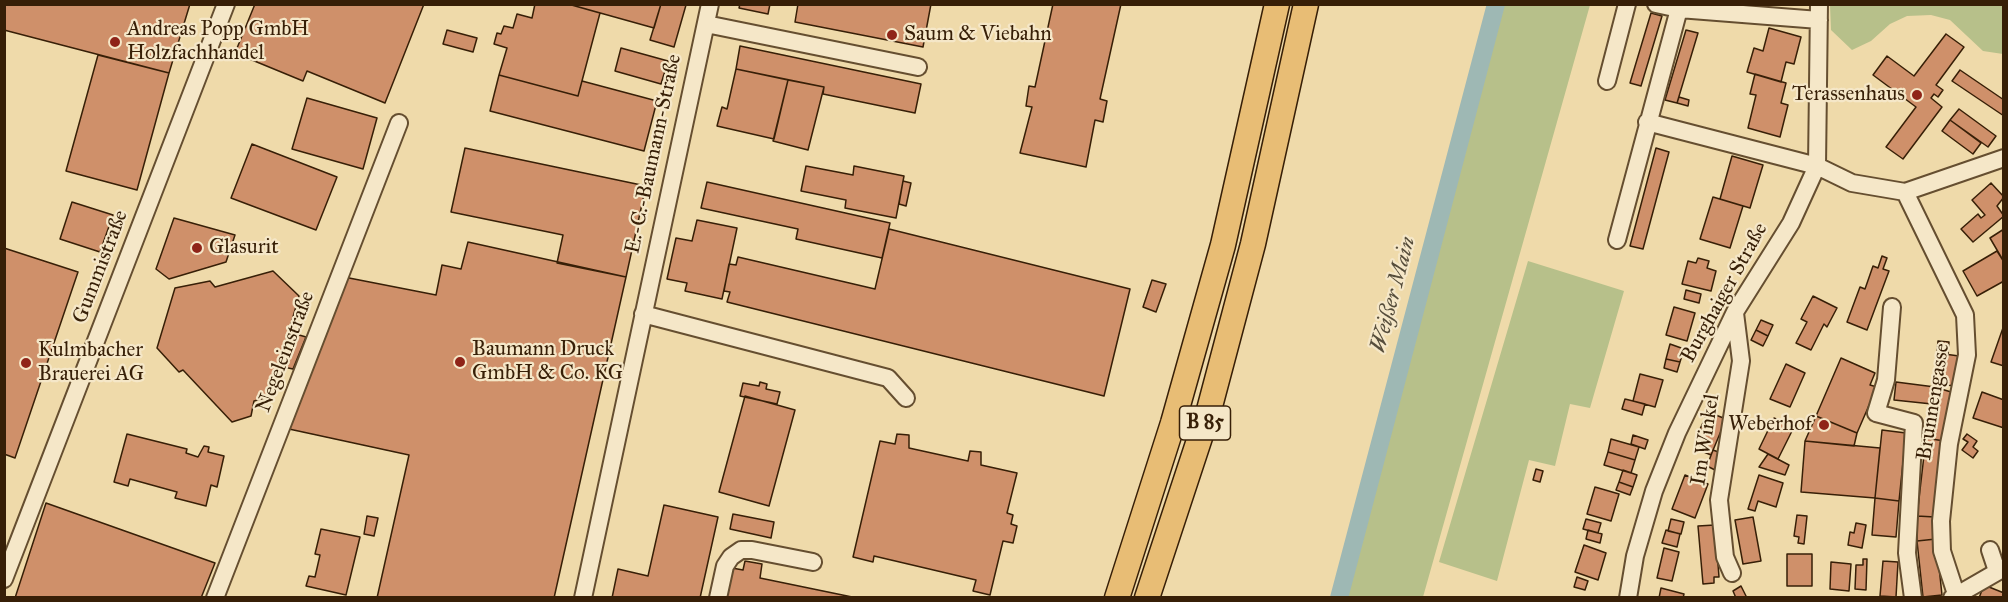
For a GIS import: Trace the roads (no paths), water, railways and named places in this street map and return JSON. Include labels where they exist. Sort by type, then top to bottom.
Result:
[{"type":"highway","name":"B 85","points":[[1117,594],[1173,423],[1222,245],[1277,4]]},
{"type":"highway","name":"B 85","points":[[1147,597],[1209,410],[1253,244],[1306,4]]},
{"type":"street","name":"Gummistraße","points":[[4,579],[226,4]]},
{"type":"street","name":"E.-C.-Baumann-Straße","points":[[583,597],[710,4]]},
{"type":"street","points":[[1607,81],[1627,4]]},
{"type":"street","points":[[1656,4],[1679,9],[1819,12]]},
{"type":"street","points":[[1617,240],[1679,9]]},
{"type":"street","name":"Burghaiger Straße","points":[[1628,597],[1635,556],[1654,491],[1677,433],[1735,312],[1791,223],[1817,166],[1819,12]]},
{"type":"street","points":[[706,24],[918,67]]},
{"type":"street","points":[[1647,122],[1817,166],[1852,183],[1905,192],[2004,158]]},
{"type":"street","name":"Negeleinstraße","points":[[215,597],[399,123]]},
{"type":"street","name":"Brunnengasse","points":[[1905,192],[1965,315],[1967,356],[1949,444],[1941,521],[1942,551],[1954,596]]},
{"type":"street","points":[[1892,308],[1886,380],[1876,413],[1914,423],[1907,553],[1913,597]]},
{"type":"street","name":"Im Winkel","points":[[1732,573],[1725,557],[1719,500],[1741,361],[1735,312]]},
{"type":"street","points":[[643,314],[888,378],[906,398]]},
{"type":"street","points":[[718,597],[725,566],[731,557],[741,550],[752,550],[813,562]]},
{"type":"street","points":[[1954,596],[2000,569],[1990,550]]},
{"type":"waterway","name":"Weißer Main","points":[[1339,598],[1496,4]]},
{"type":"place","name":"Saum & Viebahn","points":[[892,35]]},
{"type":"place","name":"Andreas Popp GmbH Holzfachhandel","points":[[115,42]]},
{"type":"place","name":"Terassenhaus","points":[[1917,95]]},
{"type":"place","name":"Glasurit","points":[[197,248]]},
{"type":"place","name":"Baumann Druck GmbH & Co. KG","points":[[460,362]]},
{"type":"place","name":"Kulmbacher Brauerei AG","points":[[26,363]]},
{"type":"place","name":"Weberhof","points":[[1824,425]]}]
